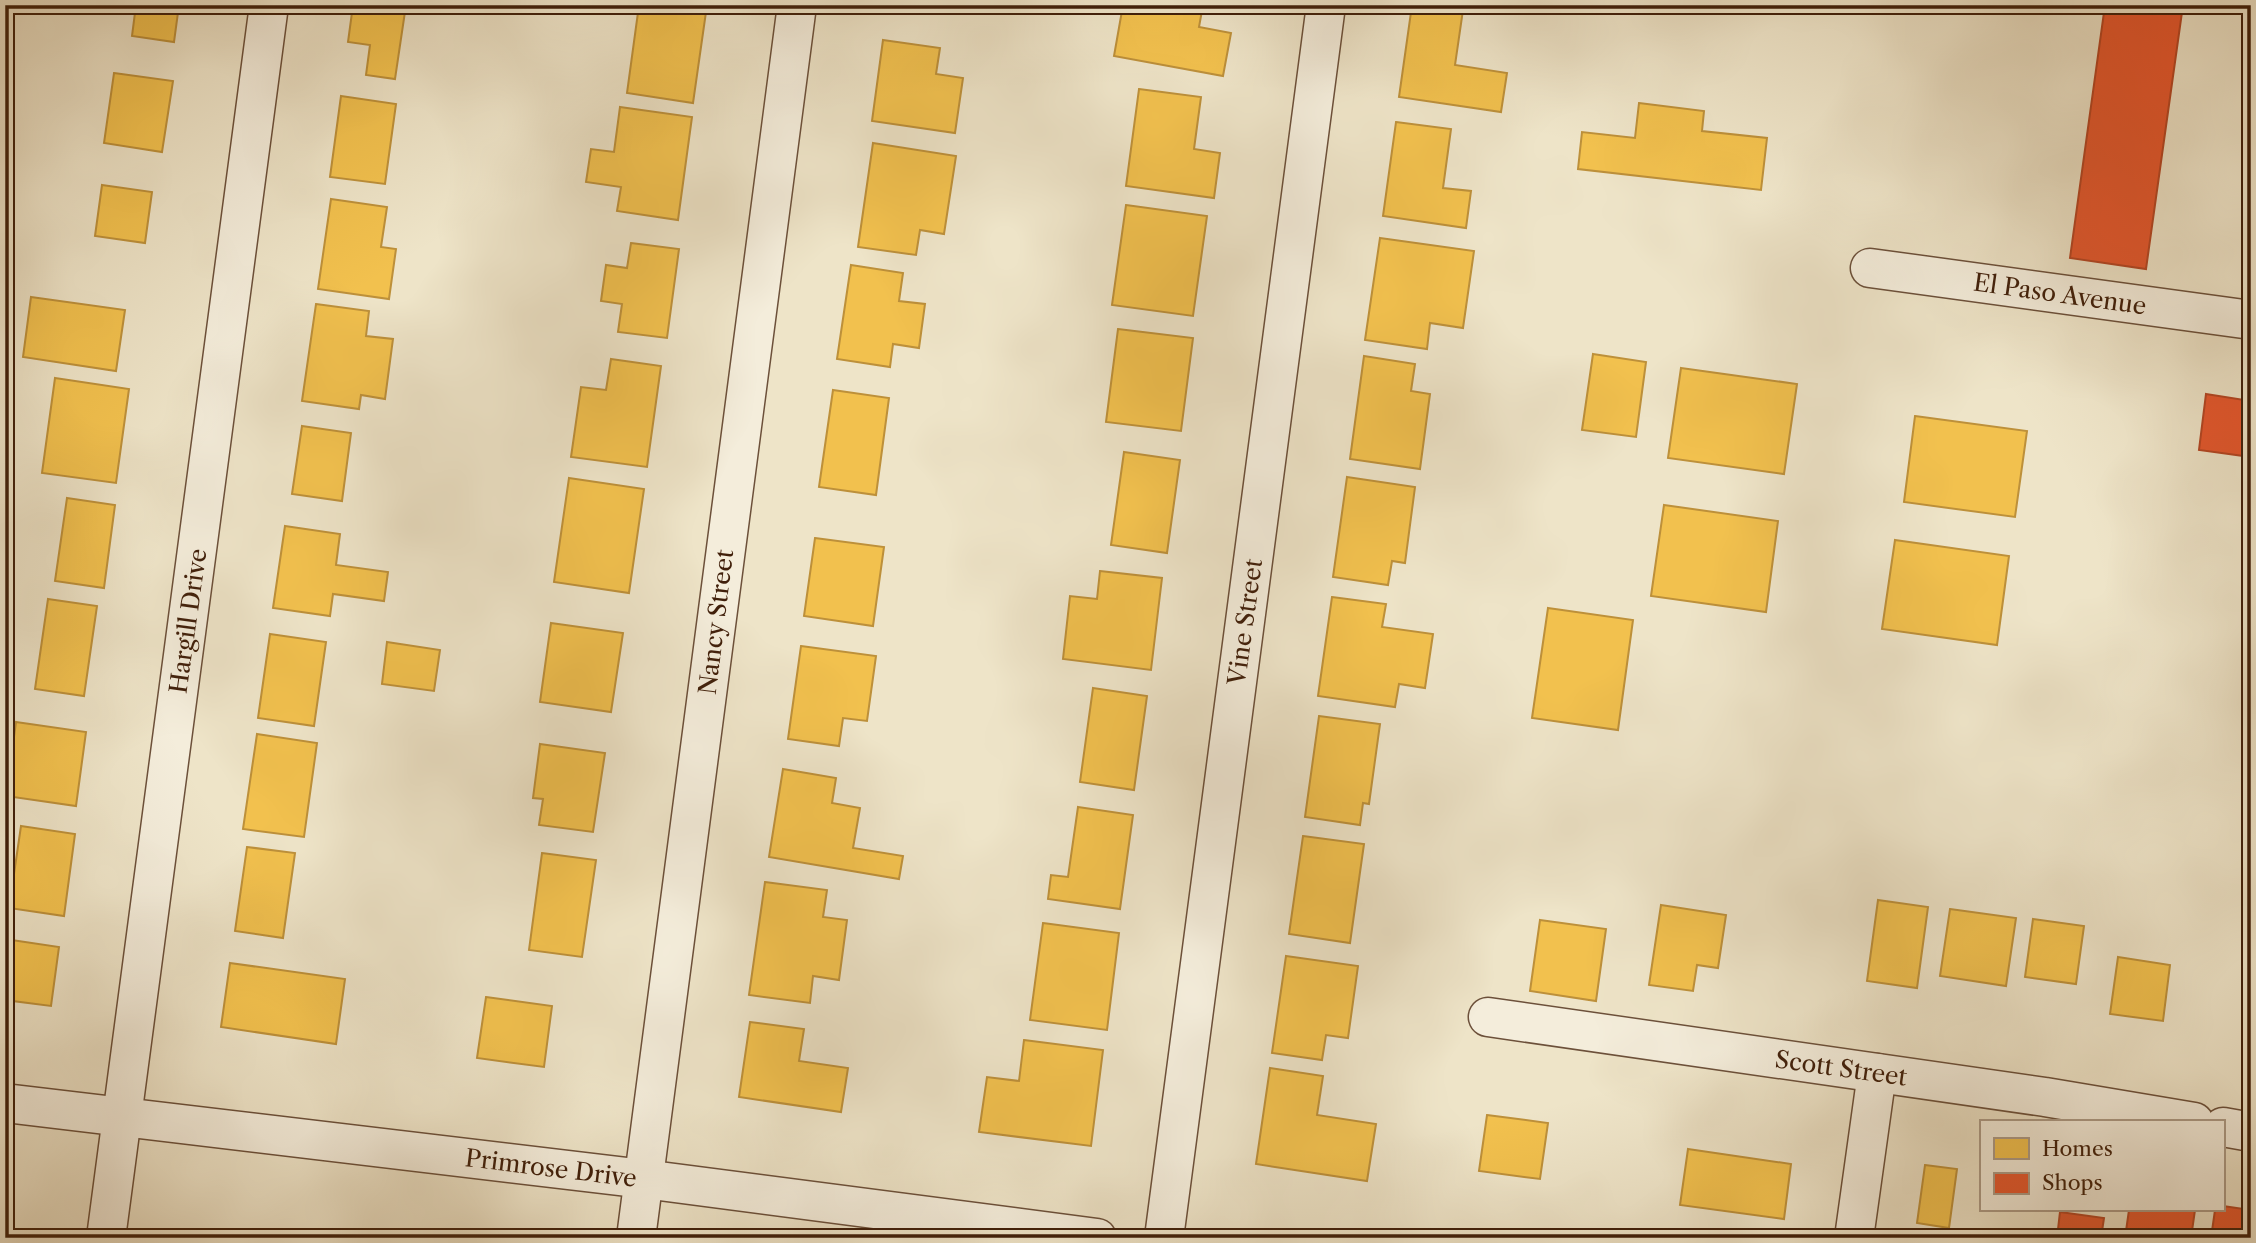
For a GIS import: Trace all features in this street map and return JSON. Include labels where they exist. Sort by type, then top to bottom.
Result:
[{"type":"street","name":"Hargill Drive","points":[[106,1238],[269,5]]},
{"type":"street","name":"Nancy Street","points":[[636,1238],[797,5]]},
{"type":"street","name":"Vine Street","points":[[1164,1238],[1326,5]]},
{"type":"street","name":"El Paso Avenue","points":[[1870,268],[2251,320]]},
{"type":"street","name":"Scott Street","points":[[1488,1017],[2181,1120]]},
{"type":"street","points":[[1854,1238],[1877,1073]]},
{"type":"street","name":"Primrose Drive","points":[[5,1103],[644,1179],[1097,1238]]},
{"type":"street","points":[[2224,1127],[2251,1132]]},
{"type":"building: Homes","points":[[136,5],[179,5],[174,42],[132,36]]},
{"type":"building: Homes","points":[[353,5],[406,5],[395,79],[366,75],[370,45],[348,42]]},
{"type":"building: Homes","points":[[639,5],[707,5],[693,103],[627,93]]},
{"type":"building: Homes","points":[[1123,5],[1203,5],[1199,27],[1231,33],[1223,76],[1114,56]]},
{"type":"building: Homes","points":[[1412,5],[1463,10],[1455,65],[1507,73],[1501,112],[1399,97]]},
{"type":"building: Homes","points":[[883,40],[940,48],[936,74],[963,78],[955,133],[872,121]]},
{"type":"building: Homes","points":[[114,73],[173,81],[162,152],[104,143]]},
{"type":"building: Homes","points":[[1139,89],[1201,97],[1194,149],[1220,153],[1214,198],[1126,186]]},
{"type":"building: Homes","points":[[341,96],[396,104],[385,184],[330,177]]},
{"type":"building: Homes","points":[[1639,103],[1704,111],[1702,131],[1767,138],[1761,190],[1578,169],[1582,132],[1635,138]]},
{"type":"building: Homes","points":[[620,107],[692,117],[678,220],[617,211],[621,187],[586,182],[591,149],[614,152]]},
{"type":"building: Homes","points":[[1396,122],[1451,129],[1443,188],[1471,191],[1466,228],[1383,216]]},
{"type":"building: Homes","points":[[873,143],[956,156],[944,234],[920,230],[916,255],[858,247]]},
{"type":"building: Homes","points":[[102,185],[152,192],[145,243],[95,236]]},
{"type":"building: Homes","points":[[331,199],[387,207],[381,247],[396,249],[389,299],[318,289]]},
{"type":"building: Homes","points":[[1126,205],[1207,216],[1193,316],[1112,305]]},
{"type":"building: Homes","points":[[1380,238],[1474,251],[1463,328],[1430,323],[1427,349],[1365,340]]},
{"type":"building: Homes","points":[[631,243],[679,249],[667,338],[618,332],[622,304],[601,301],[606,265],[627,268]]},
{"type":"building: Homes","points":[[851,265],[903,273],[899,301],[925,304],[919,348],[893,344],[890,367],[837,359]]},
{"type":"building: Homes","points":[[31,297],[125,310],[116,371],[23,357]]},
{"type":"building: Homes","points":[[316,304],[369,311],[366,336],[393,339],[385,399],[361,395],[359,409],[302,401]]},
{"type":"building: Homes","points":[[1118,329],[1193,338],[1181,431],[1106,422]]},
{"type":"building: Homes","points":[[1593,354],[1646,362],[1636,437],[1582,430]]},
{"type":"building: Homes","points":[[1364,356],[1415,364],[1411,391],[1430,394],[1420,469],[1350,459]]},
{"type":"building: Homes","points":[[611,359],[661,366],[647,467],[571,457],[581,387],[606,390]]},
{"type":"building: Homes","points":[[1681,368],[1797,384],[1784,474],[1668,458]]},
{"type":"building: Homes","points":[[55,378],[129,389],[116,483],[42,473]]},
{"type":"building: Homes","points":[[833,390],[889,398],[876,495],[819,487]]},
{"type":"building: Homes","points":[[1915,416],[2027,431],[2015,517],[1904,502]]},
{"type":"building: Homes","points":[[302,426],[351,433],[342,501],[292,494]]},
{"type":"building: Homes","points":[[1124,452],[1180,460],[1167,553],[1111,545]]},
{"type":"building: Homes","points":[[1347,477],[1415,487],[1405,563],[1392,561],[1388,585],[1333,577]]},
{"type":"building: Homes","points":[[569,478],[644,489],[629,593],[554,582]]},
{"type":"building: Homes","points":[[67,498],[115,505],[104,588],[55,581]]},
{"type":"building: Homes","points":[[1664,505],[1778,521],[1766,612],[1651,596]]},
{"type":"building: Homes","points":[[285,526],[340,534],[336,565],[388,572],[384,601],[333,594],[330,616],[273,608]]},
{"type":"building: Homes","points":[[815,538],[884,547],[873,626],[804,616]]},
{"type":"building: Homes","points":[[1895,540],[2009,556],[1997,645],[1882,629]]},
{"type":"building: Homes","points":[[1100,571],[1162,578],[1151,670],[1063,659],[1070,596],[1097,599]]},
{"type":"building: Homes","points":[[1332,597],[1386,604],[1382,627],[1433,634],[1425,688],[1399,684],[1395,707],[1318,696]]},
{"type":"building: Homes","points":[[48,599],[97,606],[84,696],[35,689]]},
{"type":"building: Homes","points":[[1548,608],[1633,620],[1618,730],[1532,718]]},
{"type":"building: Homes","points":[[551,623],[623,633],[611,712],[540,702]]},
{"type":"building: Homes","points":[[270,634],[326,642],[314,726],[258,718]]},
{"type":"building: Homes","points":[[387,642],[440,650],[434,691],[382,684]]},
{"type":"building: Homes","points":[[801,646],[876,656],[867,721],[843,718],[839,746],[788,739]]},
{"type":"building: Homes","points":[[1093,688],[1147,696],[1134,790],[1080,782]]},
{"type":"building: Homes","points":[[1319,716],[1380,724],[1369,804],[1363,803],[1360,825],[1305,817]]},
{"type":"building: Homes","points":[[16,722],[86,732],[76,806],[6,796]]},
{"type":"building: Homes","points":[[257,734],[317,743],[304,837],[243,829]]},
{"type":"building: Homes","points":[[540,744],[605,753],[593,832],[539,825],[543,799],[533,798]]},
{"type":"building: Homes","points":[[783,769],[836,778],[832,803],[860,808],[853,848],[903,856],[899,879],[769,857]]},
{"type":"building: Homes","points":[[1078,807],[1133,815],[1120,909],[1048,899],[1051,875],[1068,877]]},
{"type":"building: Homes","points":[[21,826],[75,834],[64,916],[9,908]]},
{"type":"building: Homes","points":[[1303,836],[1364,844],[1350,943],[1289,934]]},
{"type":"building: Homes","points":[[247,847],[295,853],[283,938],[235,931]]},
{"type":"building: Homes","points":[[542,853],[596,860],[582,957],[529,950]]},
{"type":"building: Homes","points":[[765,882],[827,890],[823,917],[847,920],[839,980],[813,976],[810,1003],[749,995]]},
{"type":"building: Homes","points":[[1878,900],[1928,907],[1917,988],[1867,981]]},
{"type":"building: Homes","points":[[1661,905],[1726,915],[1718,968],[1697,965],[1693,991],[1649,985]]},
{"type":"building: Homes","points":[[1950,909],[2016,918],[2006,986],[1940,976]]},
{"type":"building: Homes","points":[[2033,919],[2084,926],[2076,984],[2025,977]]},
{"type":"building: Homes","points":[[1540,920],[1606,929],[1596,1001],[1530,991]]},
{"type":"building: Homes","points":[[1043,923],[1119,933],[1107,1030],[1030,1020]]},
{"type":"building: Homes","points":[[5,939],[59,947],[51,1006],[5,1000]]},
{"type":"building: Homes","points":[[1286,956],[1358,966],[1348,1038],[1326,1035],[1322,1060],[1272,1053]]},
{"type":"building: Homes","points":[[2118,957],[2170,965],[2163,1021],[2110,1014]]},
{"type":"building: Homes","points":[[230,963],[345,979],[336,1044],[221,1027]]},
{"type":"building: Homes","points":[[486,997],[552,1006],[544,1067],[477,1058]]},
{"type":"building: Homes","points":[[750,1022],[804,1029],[799,1061],[848,1068],[841,1112],[739,1097]]},
{"type":"building: Homes","points":[[1024,1040],[1103,1050],[1091,1146],[979,1132],[987,1077],[1019,1081]]},
{"type":"building: Homes","points":[[1270,1068],[1323,1076],[1317,1115],[1376,1124],[1367,1181],[1256,1164]]},
{"type":"building: Homes","points":[[1487,1115],[1548,1123],[1540,1179],[1479,1171]]},
{"type":"building: Homes","points":[[1688,1149],[1791,1164],[1784,1219],[1680,1205]]},
{"type":"building: Homes","points":[[1925,1165],[1957,1169],[1949,1228],[1917,1223]]},
{"type":"building: Shops","points":[[2105,5],[2183,5],[2146,269],[2070,258]]},
{"type":"building: Shops","points":[[2249,33],[2251,34],[2251,76],[2243,75]]},
{"type":"building: Shops","points":[[2206,394],[2251,401],[2251,457],[2199,450]]},
{"type":"building: Shops","points":[[2224,1206],[2251,1210],[2248,1238],[2211,1238],[2215,1212],[2224,1212]]},
{"type":"building: Shops","points":[[2060,1212],[2104,1218],[2101,1238],[2057,1238]]},
{"type":"building: Shops","points":[[2129,1212],[2195,1212],[2191,1238],[2125,1238]]}]
